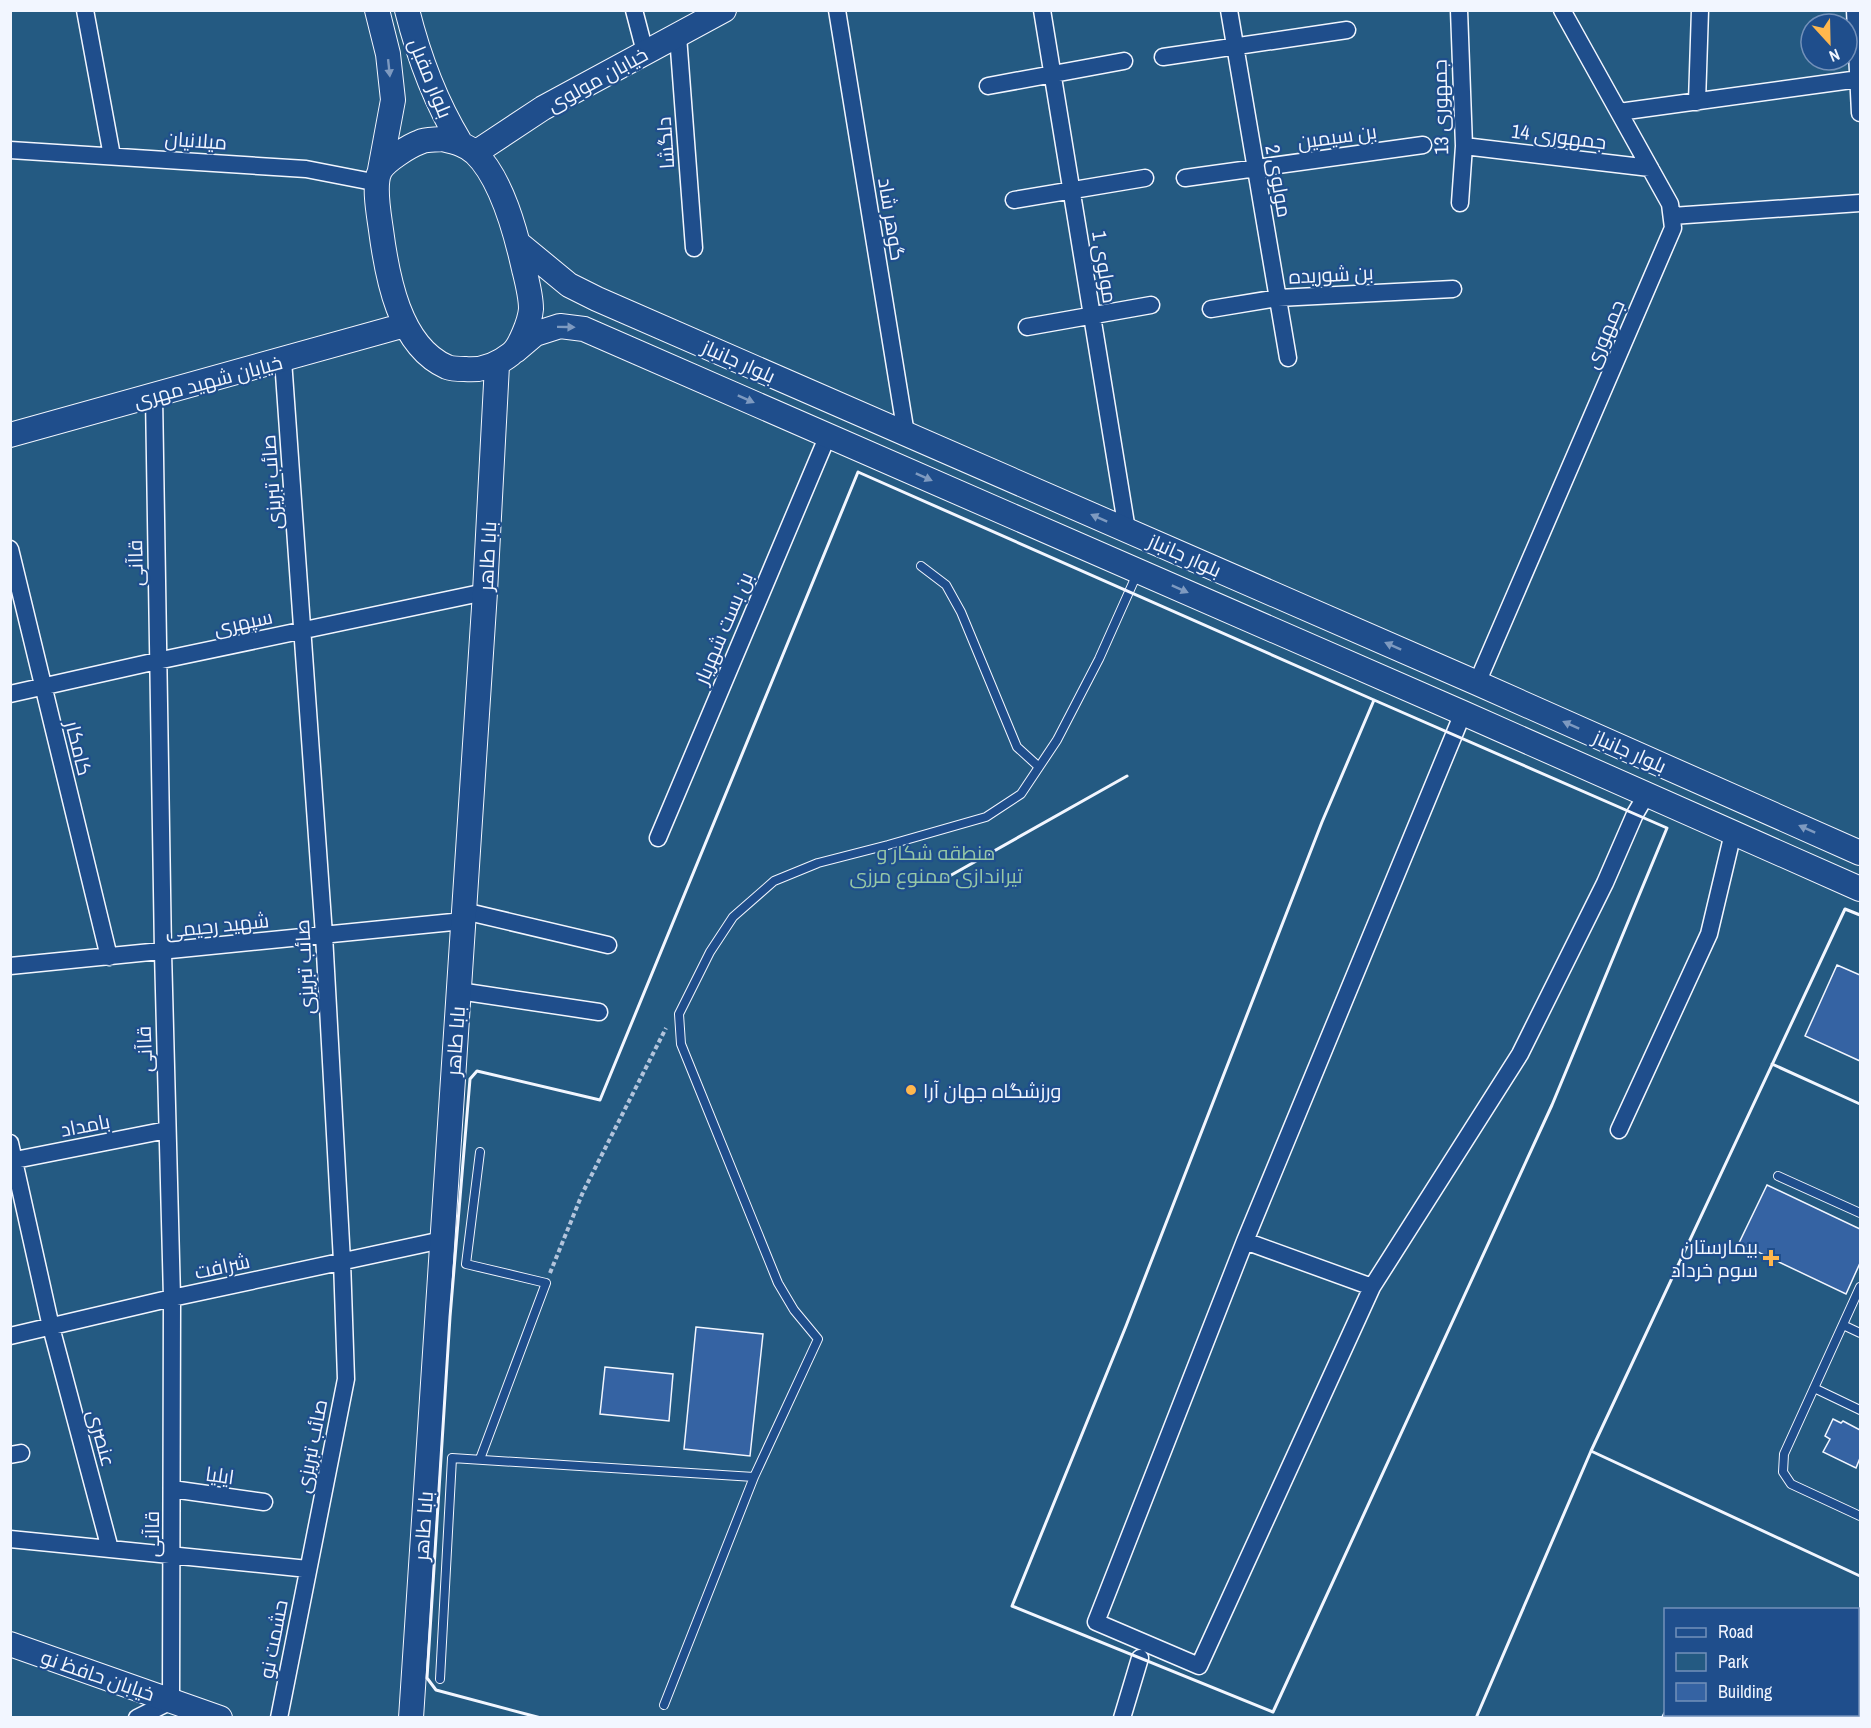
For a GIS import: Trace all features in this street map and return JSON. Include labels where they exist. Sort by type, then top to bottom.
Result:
[{"type":"main road","name":"بلوار مقبل","points":[[377,10],[388,54],[393,100],[379,176]]},
{"type":"main road","name":"بلوار مقبل","points":[[406,10],[416,49],[434,94],[467,148]]},
{"type":"main road","name":"خیابان مولوی","points":[[467,148],[724,10]]},
{"type":"main road","points":[[442,139],[467,148],[490,173],[509,215],[518,243],[531,310],[524,332],[506,358],[471,370],[449,368],[432,358],[416,342],[405,325],[393,293],[384,255],[378,211],[379,176],[399,153],[420,141],[442,139]]},
{"type":"main road","name":"بلوار جانباز","points":[[518,243],[570,285],[588,294],[1860,853]]},
{"type":"main road","name":"خیابان شهید مهری","points":[[10,435],[405,325]]},
{"type":"main road","name":"بلوار جانباز","points":[[506,358],[535,334],[560,326],[584,328],[1860,889]]},
{"type":"main road","name":"بابا طاهر","points":[[411,1718],[485,592],[506,358]]},
{"type":"main road","points":[[1463,713],[1477,683]]},
{"type":"main road","name":"خیابان حافظ نو","points":[[10,1644],[220,1718]]},
{"type":"street","points":[[85,10],[112,156]]},
{"type":"street","points":[[634,10],[645,52]]},
{"type":"street","name":"گوهر شاد","points":[[837,10],[906,434]]},
{"type":"street","name":"مولوی 1","points":[[1042,10],[1127,530]]},
{"type":"street","name":"مولوی 2","points":[[1229,10],[1288,358]]},
{"type":"street","name":"جمهوری 13","points":[[1459,10],[1464,146],[1460,203]]},
{"type":"street","points":[[1562,10],[1670,204],[1672,216],[1860,203]]},
{"type":"street","points":[[1698,102],[1700,10]]},
{"type":"street","points":[[1856,10],[1860,113]]},
{"type":"street","points":[[1163,57],[1347,30]]},
{"type":"street","name":"دلگشا","points":[[678,36],[694,248]]},
{"type":"street","points":[[988,86],[1124,62]]},
{"type":"street","points":[[1619,112],[1859,78]]},
{"type":"street","name":"بن سیمین","points":[[1185,178],[1424,145]]},
{"type":"street","name":"جمهوری 14","points":[[1464,146],[1650,168]]},
{"type":"street","name":"میلانیان","points":[[10,150],[306,169],[379,176]]},
{"type":"street","points":[[1014,200],[1145,178]]},
{"type":"street","name":"جمهوری","points":[[1477,683],[1673,228],[1672,216]]},
{"type":"street","name":"بن شوریده","points":[[1211,309],[1278,298],[1453,289]]},
{"type":"street","points":[[1027,327],[1151,305]]},
{"type":"street","name":"صائب تبریزی","points":[[283,360],[324,935],[342,1261],[346,1379],[308,1569]]},
{"type":"street","name":"قاآنی","points":[[154,396],[162,952],[172,1298],[171,1701]]},
{"type":"street","name":"بن بست شهریار","points":[[658,838],[828,435]]},
{"type":"street","name":"کامکار","points":[[10,549],[109,957]]},
{"type":"street","name":"سپهری","points":[[10,694],[485,592]]},
{"type":"street","points":[[1463,713],[1245,1240],[1096,1622],[1199,1666],[1372,1287],[1520,1054],[1605,883],[1635,814],[1647,794]]},
{"type":"street","points":[[1619,1130],[1709,934],[1733,833]]},
{"type":"street","name":"شهید رحیمی","points":[[10,966],[324,935],[464,916],[608,945]]},
{"type":"street","points":[[459,991],[599,1012]]},
{"type":"street","name":"بامداد","points":[[12,1161],[167,1130]]},
{"type":"street","name":"عنصری","points":[[10,1143],[12,1161],[51,1327],[110,1549]]},
{"type":"street","name":"شرافت","points":[[10,1336],[442,1239]]},
{"type":"street","points":[[1245,1240],[1372,1287]]},
{"type":"street","name":"ایلیا","points":[[172,1489],[264,1502]]},
{"type":"street","points":[[10,1539],[308,1569]]},
{"type":"street","name":"حشمت نو","points":[[279,1718],[308,1569]]},
{"type":"street","points":[[1122,1718],[1140,1658]]},
{"type":"street","points":[[137,1718],[171,1701]]},
{"type":"lane","points":[[921,566],[946,585],[961,612],[1017,747],[1039,767]]},
{"type":"lane","points":[[664,1705],[754,1477],[818,1339],[794,1310],[778,1283],[681,1044],[679,1014],[710,952],[733,917],[774,881],[818,863],[986,817],[1021,794],[1057,740],[1099,659],[1139,571]]},
{"type":"lane","points":[[480,1152],[466,1264],[546,1283],[480,1459]]},
{"type":"lane","points":[[1778,1176],[1860,1213]]},
{"type":"lane","points":[[1860,1287],[1784,1454],[1783,1472],[1791,1484],[1860,1516]]},
{"type":"lane","points":[[1843,1325],[1860,1333]]},
{"type":"lane","points":[[1814,1388],[1860,1410]]},
{"type":"lane","points":[[440,1679],[452,1458],[754,1477]]},
{"type":"path","points":[[546,1283],[589,1181],[663,1031],[679,1014]]},
{"type":"green space","name":"منطقه شکار و تیراندازی ممنوع مرزی","points":[[11,11],[1860,11],[1860,1717],[11,1718]]},
{"type":"building","points":[[1837,965],[1860,975],[1860,1061],[1805,1036]]},
{"type":"building","points":[[1767,1185],[1860,1229],[1860,1263],[1846,1294],[1739,1243]]},
{"type":"building","points":[[696,1327],[763,1334],[750,1456],[684,1449]]},
{"type":"building","points":[[605,1367],[673,1374],[669,1421],[600,1414]]},
{"type":"building","points":[[1833,1419],[1841,1423],[1843,1421],[1860,1430],[1860,1458],[1856,1468],[1823,1452],[1830,1439],[1825,1436]]},
{"type":"wall","points":[[541,1718],[436,1690],[427,1678],[450,1317],[470,1079],[477,1071],[600,1100],[858,472],[1374,700]]},
{"type":"wall","points":[[1374,700],[1667,828],[1552,1105],[1273,1712],[1012,1606],[1126,1326],[1322,822],[1374,700]]},
{"type":"wall","points":[[946,878],[1127,776]]},
{"type":"wall","points":[[1860,915],[1845,909],[1591,1451],[1860,1576]]},
{"type":"wall","points":[[1772,1064],[1860,1104]]},
{"type":"wall","points":[[1476,1718],[1591,1451]]},
{"type":"place","name":"ورزشگاه جهان آرا","points":[[911,1090]]},
{"type":"place","name":"بیمارستان سوم خرداد","points":[[1771,1258]]}]
